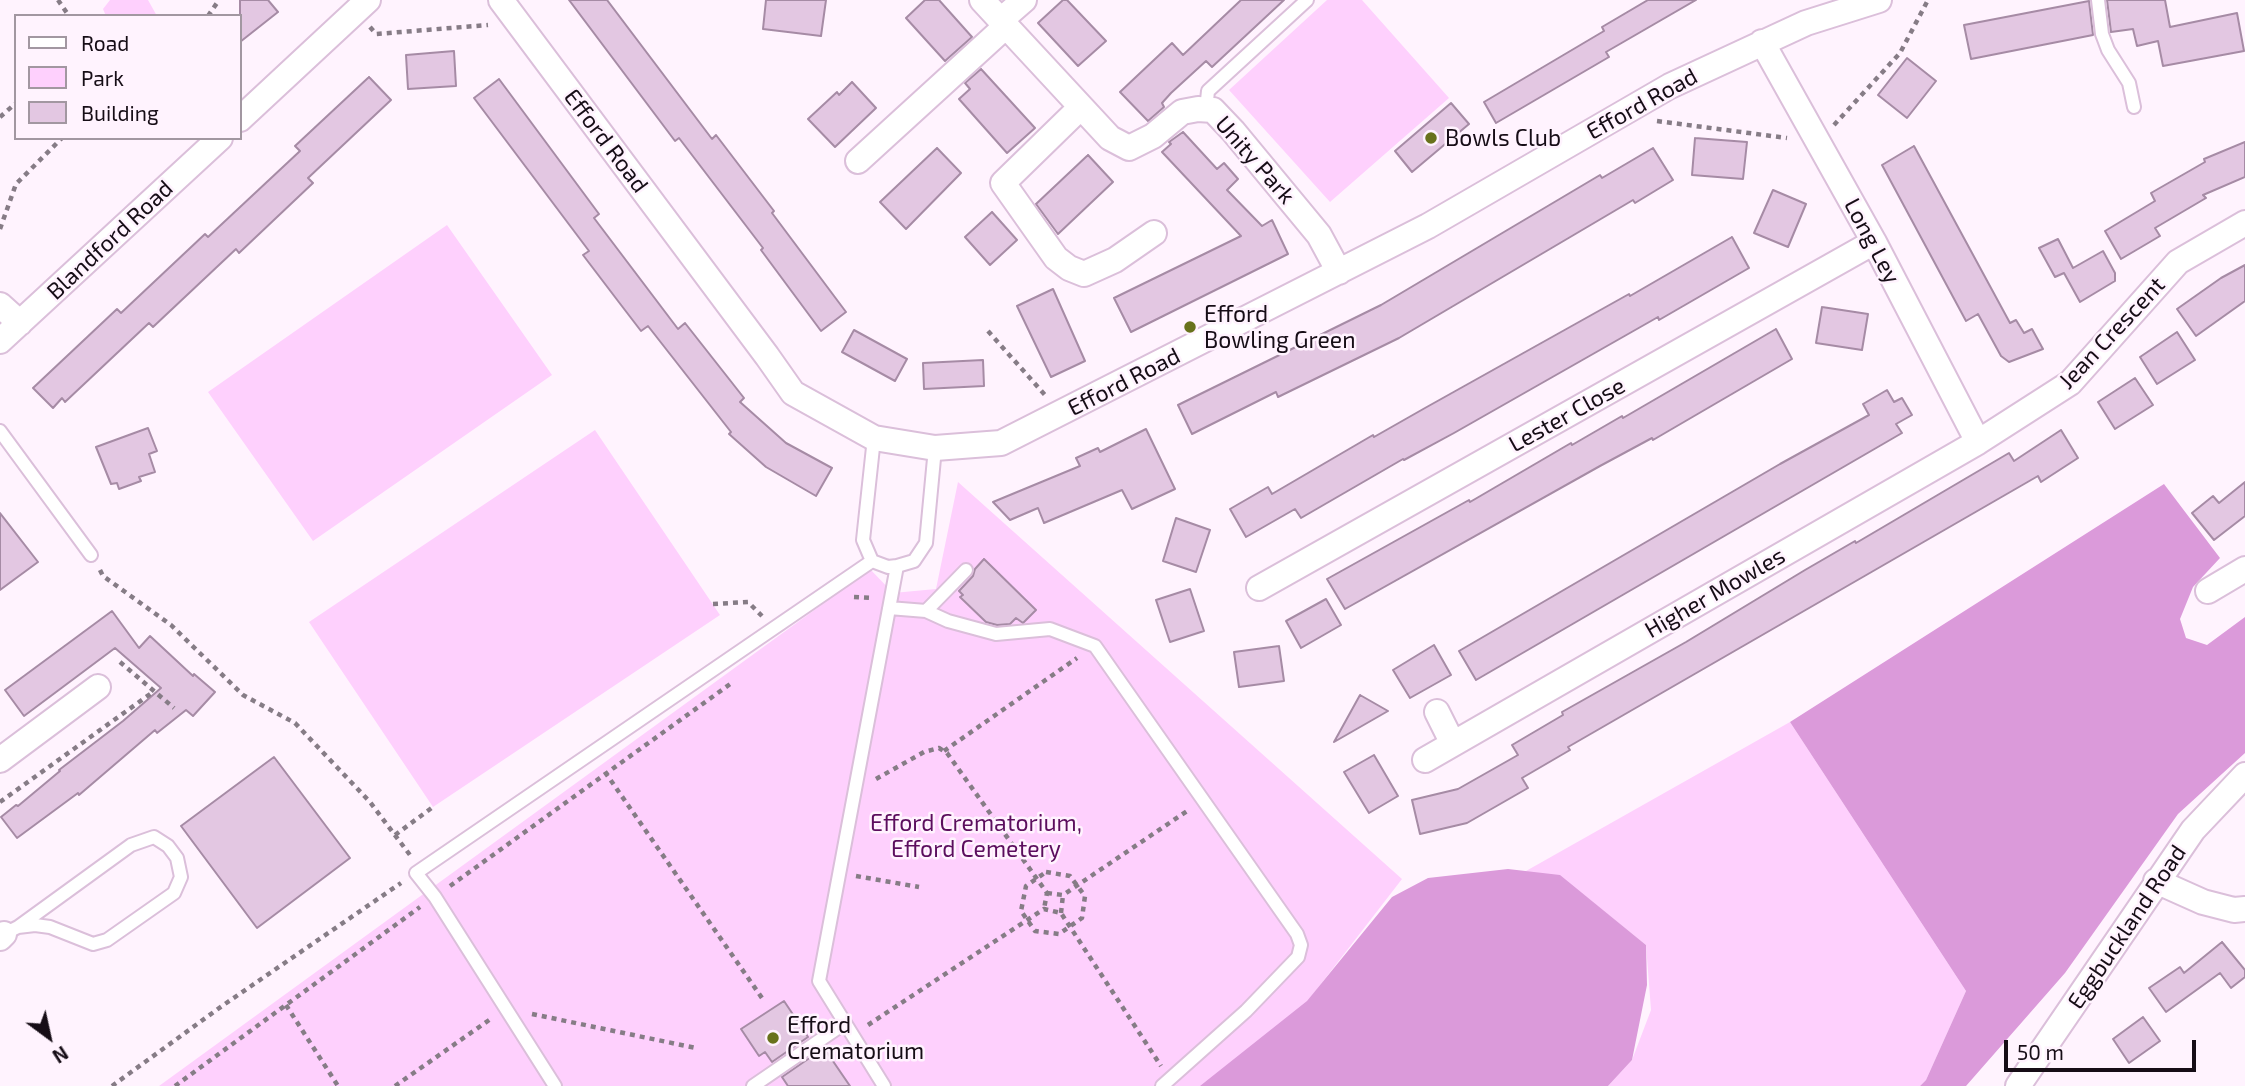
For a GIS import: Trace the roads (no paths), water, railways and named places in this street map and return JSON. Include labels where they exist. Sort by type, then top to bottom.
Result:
[{"type":"street","name":"Efford Road","points":[[501,0],[793,393],[874,438],[935,449],[1001,443],[1062,414],[1428,226],[1670,86],[1806,23],[1879,0]]},
{"type":"street","name":"Unity Park","points":[[982,0],[1110,138],[1129,148],[1153,135],[1182,112],[1213,110],[1319,235],[1339,272]]},
{"type":"street","points":[[858,161],[1004,23],[1024,0]]},
{"type":"street","points":[[242,117],[362,6]]},
{"type":"street","name":"Long Ley","points":[[1762,42],[1874,242],[1978,442]]},
{"type":"street","points":[[1081,107],[1003,183],[1056,258],[1069,268],[1084,274],[1115,260],[1154,233]]},
{"type":"street","name":"Blandford Road","points":[[0,341],[217,140]]},
{"type":"street","name":"Jean Crescent","points":[[1978,442],[2070,383],[2178,262],[2245,223]]},
{"type":"street","name":"Lester Close","points":[[1259,588],[1874,242]]},
{"type":"street","points":[[0,305],[20,323]]},
{"type":"street","name":"Higher Mowles","points":[[1424,760],[1978,442]]},
{"type":"street","points":[[2208,591],[2245,569]]},
{"type":"street","points":[[0,760],[98,687]]},
{"type":"street","points":[[1437,712],[1453,744]]},
{"type":"street","name":"Eggbuckland Road","points":[[2018,1086],[2193,830],[2245,775]]},
{"type":"street","points":[[2156,881],[2203,902],[2234,910],[2245,909]]},
{"type":"lane","points":[[1206,110],[1208,91],[1307,0]]},
{"type":"lane","points":[[2098,0],[2102,34],[2108,50],[2129,83],[2133,107]]},
{"type":"lane","points":[[0,431],[90,555]]},
{"type":"lane","points":[[874,438],[863,540],[872,561],[888,566],[914,561],[926,543],[935,449]]},
{"type":"lane","points":[[555,1086],[419,871],[872,561]]},
{"type":"lane","points":[[884,1086],[818,981],[897,566]]},
{"type":"lane","points":[[926,611],[966,570]]},
{"type":"lane","points":[[889,608],[926,611],[948,621],[996,634],[1050,629],[1095,646],[1297,933],[1301,945],[1298,957],[1246,1011],[1166,1083]]},
{"type":"lane","points":[[154,837],[168,846],[177,858],[181,877],[174,893],[107,940],[93,944],[51,927],[35,925],[7,933],[131,845],[154,837]]},
{"type":"lane","points":[[753,1086],[845,1023]]},
{"type":"place","name":"Bowls Club","points":[[1431,138]]},
{"type":"place","name":"Efford Bowling Green","points":[[1190,327]]},
{"type":"place","name":"Efford Crematorium","points":[[773,1038]]},
{"type":"park label","name":"Efford Crematorium, Efford Cemetery","points":[[976,836]]}]
